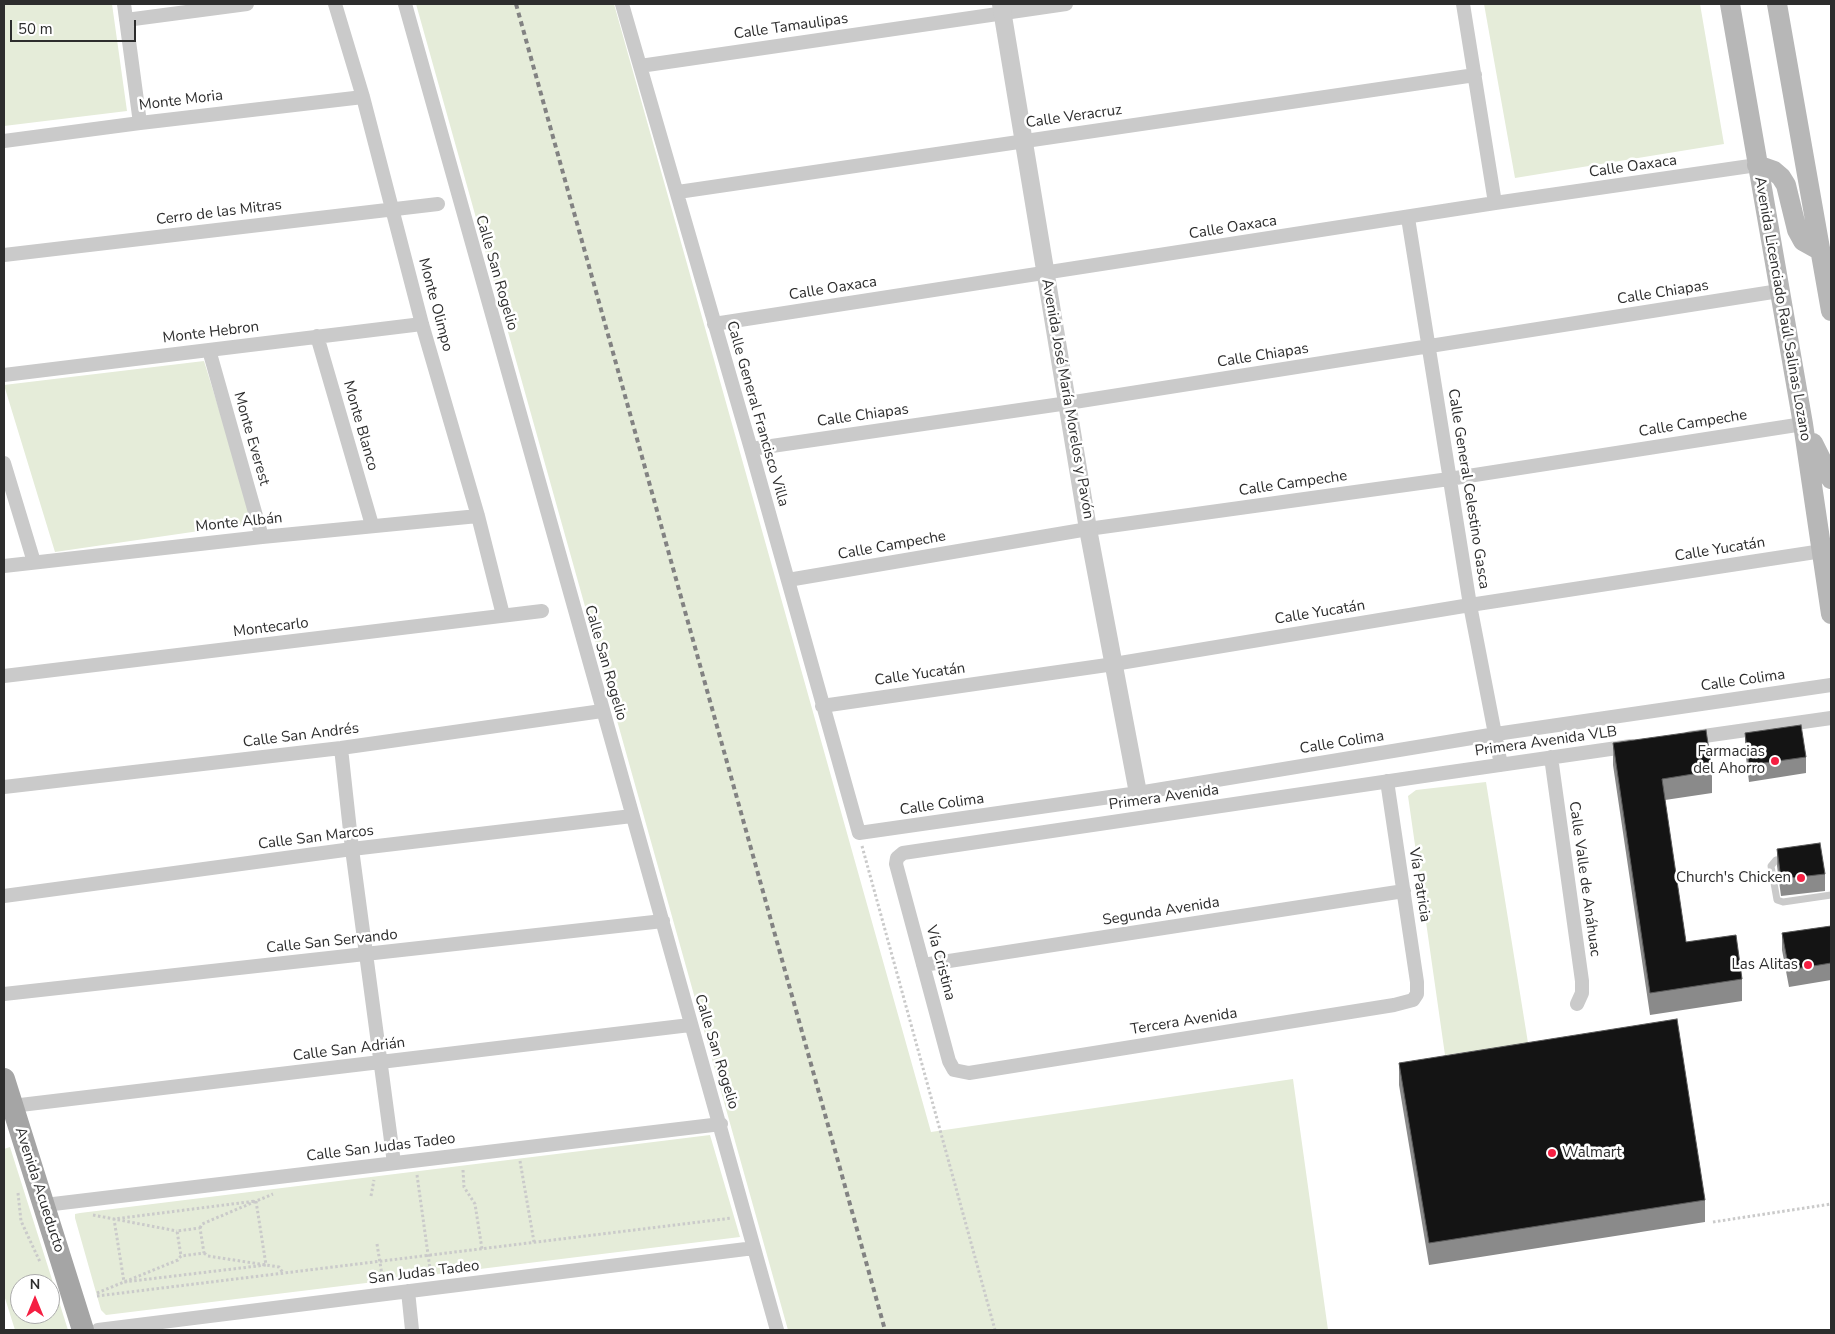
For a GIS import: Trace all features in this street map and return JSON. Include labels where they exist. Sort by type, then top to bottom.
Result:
[{"type":"main road","name":"Avenida Licenciado Raúl Salinas Lozano","points":[[1730,4],[1779,291],[1827,551],[1831,614]]},
{"type":"main road","points":[[1778,4],[1826,250],[1831,311]]},
{"type":"main road","points":[[1757,165],[1774,171],[1786,185],[1797,230],[1803,241],[1826,250]]},
{"type":"main road","points":[[1803,424],[1831,479]]},
{"type":"main road","name":"Avenida Acueducto","points":[[4,1080],[12,1106],[12,1135],[45,1205],[83,1330]]},
{"type":"street","points":[[124,4],[140,122]]},
{"type":"street","points":[[126,20],[247,4]]},
{"type":"street","name":"Monte Olimpo","points":[[335,4],[363,97],[422,324],[478,516],[503,615]]},
{"type":"street","name":"Calle San Rogelio","points":[[404,4],[777,1330]]},
{"type":"street","name":"Calle General Francisco Villa","points":[[622,4],[678,192],[859,834]]},
{"type":"street","name":"Calle Tamaulipas","points":[[640,66],[1002,8],[1066,4]]},
{"type":"street","points":[[1463,4],[1495,203]]},
{"type":"street","name":"Avenida José María Morelos y Pavón","points":[[1002,8],[1088,529],[1138,793]]},
{"type":"street","name":"Calle Veracruz","points":[[678,192],[1475,75]]},
{"type":"street","name":"Monte Moria","points":[[4,141],[140,122],[363,97]]},
{"type":"street","name":"Calle Oaxaca","points":[[714,324],[1408,218],[1495,203],[1757,165]]},
{"type":"street","name":"Cerro de las Mitras","points":[[4,255],[438,204]]},
{"type":"street","name":"Calle General Celestino Gasca","points":[[1408,218],[1470,605],[1501,765]]},
{"type":"street","name":"Calle Chiapas","points":[[751,448],[1068,403],[1779,291]]},
{"type":"street","name":"Monte Hebron","points":[[4,375],[422,324]]},
{"type":"street","name":"Monte Blanco","points":[[317,336],[372,525]]},
{"type":"street","name":"Monte Everest","points":[[209,350],[262,537]]},
{"type":"street","name":"Calle Campeche","points":[[788,580],[1088,529],[1449,479],[1803,424]]},
{"type":"street","points":[[4,463],[34,562]]},
{"type":"street","name":"Monte Albán","points":[[4,566],[372,525],[478,516]]},
{"type":"street","name":"Calle Yucatán","points":[[822,706],[1114,664],[1470,605],[1827,551]]},
{"type":"street","name":"Montecarlo","points":[[4,676],[542,611]]},
{"type":"street","name":"Calle Colima","points":[[859,834],[1138,793],[1496,734],[1831,685]]},
{"type":"street","name":"Calle San Andrés","points":[[4,787],[341,748],[602,711]]},
{"type":"street","points":[[1674,740],[1831,718]]},
{"type":"street","name":"Primera Avenida VLB","points":[[1444,773],[1646,744]]},
{"type":"street","points":[[341,748],[352,849],[394,1163]]},
{"type":"street","name":"Calle Valle de Anáhuac","points":[[1551,758],[1582,982],[1582,993],[1577,1004]]},
{"type":"street","name":"Primera Avenida","points":[[896,864],[899,856],[912,851],[1444,773]]},
{"type":"street","name":"Vía Patricia","points":[[1387,781],[1417,982],[1417,994]]},
{"type":"street","name":"Calle San Marcos","points":[[4,896],[352,849],[632,816]]},
{"type":"street","name":"Vía Cristina","points":[[896,864],[949,1061],[954,1070]]},
{"type":"street","name":"Segunda Avenida","points":[[923,965],[1404,891]]},
{"type":"street","name":"Calle San Servando","points":[[4,994],[663,921]]},
{"type":"street","name":"Tercera Avenida","points":[[954,1070],[968,1073],[1394,1005],[1412,1000],[1417,994]]},
{"type":"street","name":"Calle San Adrián","points":[[12,1106],[690,1026]]},
{"type":"street","name":"Calle San Judas Tadeo","points":[[45,1205],[720,1124]]},
{"type":"street","name":"San Judas Tadeo","points":[[98,1330],[754,1248]]},
{"type":"street","points":[[408,1291],[412,1330]]},
{"type":"lane","points":[[1796,857],[1776,860],[1772,865],[1776,899],[1783,902],[1831,895]]},
{"type":"path","points":[[859,834],[995,1330]]},
{"type":"path","points":[[519,1158],[534,1242]]},
{"type":"path","points":[[463,1164],[464,1184],[475,1204],[482,1249]]},
{"type":"path","points":[[416,1170],[431,1276]]},
{"type":"path","points":[[371,1196],[374,1175]]},
{"type":"path","points":[[17,1189],[21,1221],[42,1269]]},
{"type":"path","points":[[114,1220],[256,1201]]},
{"type":"path","points":[[204,1253],[200,1228],[202,1224],[256,1201]]},
{"type":"path","points":[[256,1201],[266,1265]]},
{"type":"path","points":[[1712,1222],[1831,1204]]},
{"type":"path","points":[[88,1214],[177,1231],[200,1228]]},
{"type":"path","points":[[283,1273],[279,1267],[208,1256],[204,1253],[181,1256],[178,1260],[97,1295],[428,1256],[734,1217]]},
{"type":"path","points":[[114,1220],[124,1282]]},
{"type":"path","points":[[177,1231],[181,1256]]},
{"type":"path","points":[[377,1244],[383,1281]]},
{"type":"path","points":[[124,1282],[266,1265]]},
{"type":"green space","points":[[4,4],[112,4],[127,111],[4,126]]},
{"type":"green space","points":[[416,4],[614,4],[931,1132],[1293,1079],[1328,1330],[788,1330]]},
{"type":"green space","points":[[1484,4],[1700,4],[1724,144],[1515,178]]},
{"type":"green space","points":[[204,361],[254,523],[55,552],[4,385]]},
{"type":"green space","points":[[1486,782],[1528,1043],[1445,1055],[1408,796],[1416,790]]},
{"type":"green space","points":[[710,1135],[740,1237],[106,1315],[101,1310],[75,1218],[75,1214],[80,1213]]},
{"type":"green space","points":[[10,1147],[50,1274],[10,1274],[10,1314],[4,1295],[4,1149]]},
{"type":"green space","points":[[60,1305],[68,1330],[15,1330],[13,1324],[60,1324]]},
{"type":"building","points":[[1801,725],[1806,757],[1749,765],[1745,733]]},
{"type":"building","points":[[1706,730],[1712,771],[1662,779],[1686,942],[1736,935],[1742,979],[1650,993],[1613,743]]},
{"type":"building","points":[[1820,843],[1825,874],[1781,879],[1777,849]]},
{"type":"building","points":[[1831,926],[1831,963],[1789,970],[1782,933]]},
{"type":"building","name":"Walmart","points":[[1677,1019],[1705,1200],[1429,1243],[1399,1063]]},
{"type":"railway","points":[[516,4],[885,1330]]},
{"type":"place","name":"Farmacias del Ahorro","points":[[1775,761]]},
{"type":"place","name":"Church's Chicken","points":[[1801,878]]},
{"type":"place","name":"Las Alitas","points":[[1808,965]]},
{"type":"place","name":"Walmart","points":[[1552,1153]]}]
